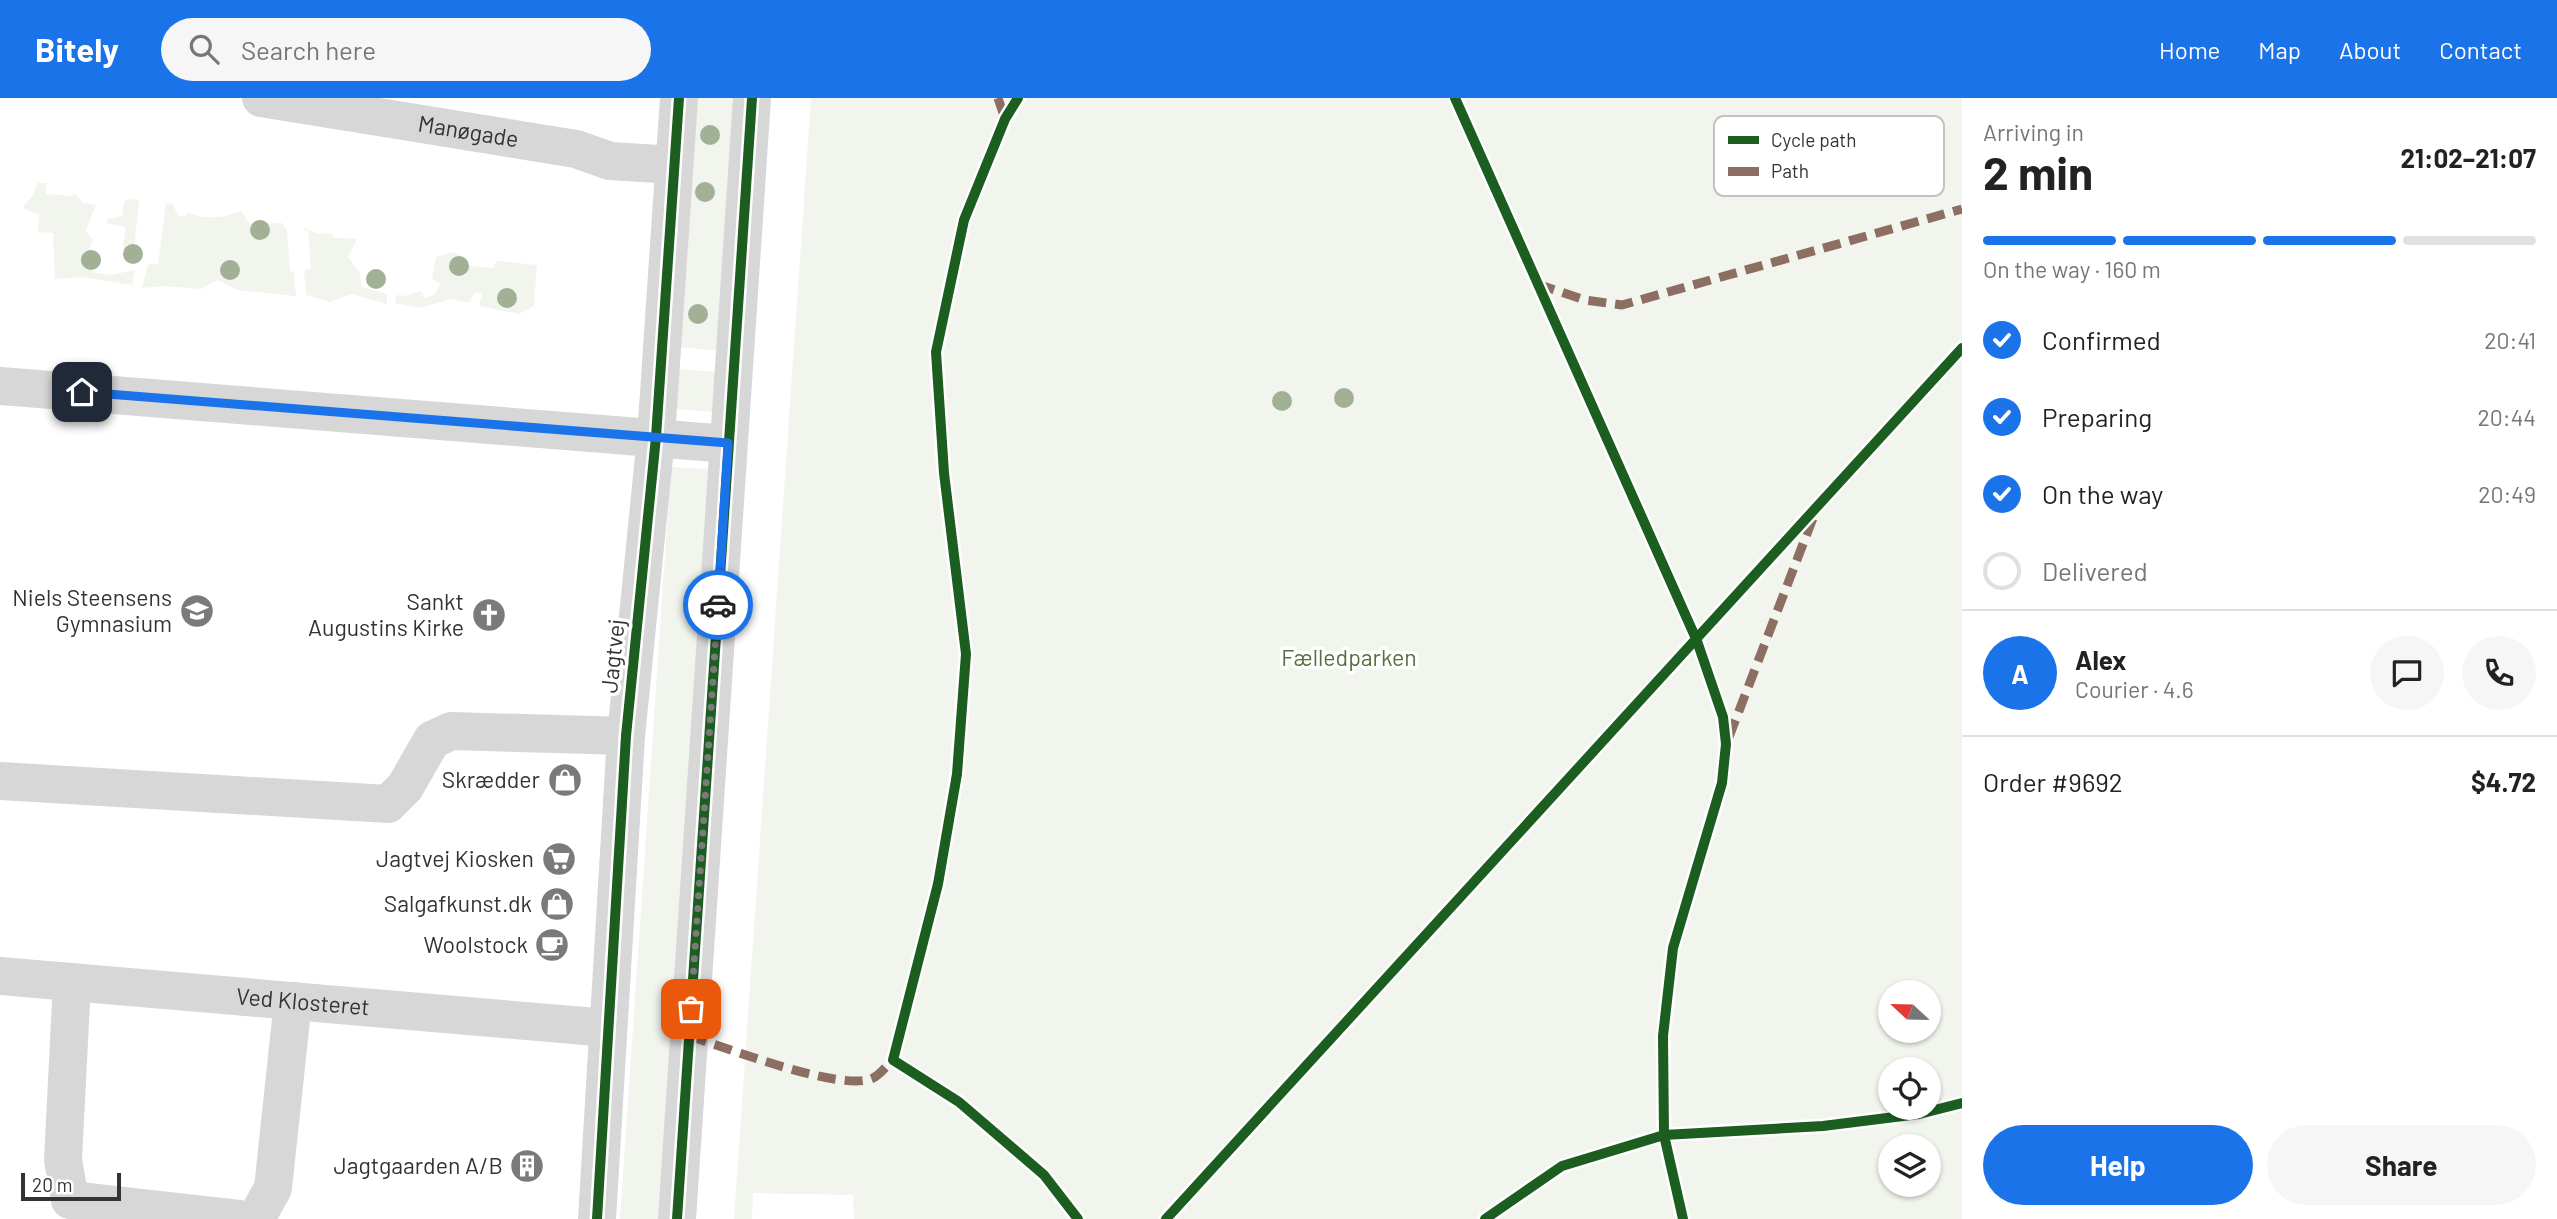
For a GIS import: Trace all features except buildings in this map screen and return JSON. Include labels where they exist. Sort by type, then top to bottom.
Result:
[{"type":"street","name":"Manøgade","points":[[261,98],[576,149],[610,161],[674,165]]},
{"type":"street","name":"Jagtvej","points":[[597,1219],[626,736],[656,437],[679,98]]},
{"type":"street","points":[[677,1219],[752,98]]},
{"type":"street","points":[[0,386],[728,443]]},
{"type":"street","points":[[0,781],[388,804],[405,787],[432,740],[451,731],[626,736]]},
{"type":"street","name":"Ved Klosteret","points":[[0,976],[608,1028]]},
{"type":"street","points":[[72,982],[63,1160],[70,1200],[239,1219]]},
{"type":"street","points":[[256,1219],[272,1188],[293,1001]]},
{"type":"green space","points":[[696,98],[735,98],[718,351],[679,347]]},
{"type":"green space","name":"Fælledparken","points":[[811,98],[1962,98],[1962,1219],[854,1219],[853,1195],[753,1193],[752,1219],[734,1219]]},
{"type":"green space","points":[[37,183],[46,183],[46,194],[72,196],[75,193],[83,203],[96,205],[86,230],[93,241],[87,254],[88,261],[93,266],[92,271],[111,275],[135,270],[132,285],[82,277],[55,279],[53,233],[38,232],[39,214],[26,210],[23,206],[33,195]]},
{"type":"green space","points":[[128,199],[139,200],[133,260],[123,250],[126,227],[108,224],[106,219],[122,216],[124,202]]},
{"type":"green space","points":[[166,203],[172,204],[178,215],[183,217],[189,213],[216,217],[241,211],[250,224],[282,223],[287,231],[290,271],[294,272],[296,296],[237,290],[218,280],[201,289],[163,286],[142,288],[148,264],[158,264]]},
{"type":"green space","points":[[305,228],[318,234],[331,233],[334,238],[357,239],[348,257],[360,273],[361,287],[387,294],[387,304],[352,294],[330,302],[306,295],[304,270],[311,269],[308,231],[302,230]]},
{"type":"green space","points":[[454,252],[461,256],[459,265],[494,268],[496,261],[537,265],[534,306],[519,314],[479,306],[482,294],[474,293],[470,303],[451,299],[420,308],[395,303],[396,295],[404,296],[421,291],[425,298],[434,295],[440,284],[432,279],[436,257]]},
{"type":"green space","points":[[678,369],[717,372],[715,412],[675,409]]},
{"type":"green space","points":[[671,467],[710,469],[659,1219],[620,1219]]},
{"type":"marked path","points":[[998,98],[1005,119]]},
{"type":"marked path","points":[[1537,284],[1585,300],[1622,305],[1962,209]]},
{"type":"marked path","points":[[1729,737],[1813,518]]},
{"type":"marked path","points":[[689,1036],[783,1067],[836,1079],[858,1081],[873,1078],[893,1060]]},
{"type":"cycle path","points":[[597,1219],[626,736],[656,437],[679,98]]},
{"type":"cycle path","points":[[677,1219],[752,98]]},
{"type":"cycle path","points":[[1018,98],[1005,119],[964,220],[936,352],[944,473],[966,654],[957,774],[938,884],[893,1060],[959,1102],[1044,1175],[1078,1219]]},
{"type":"cycle path","points":[[1455,98],[1697,641],[1723,717],[1726,744],[1722,783],[1673,948],[1663,1036],[1664,1135],[1683,1219]]},
{"type":"cycle path","points":[[1166,1219],[1962,348]]},
{"type":"cycle path","points":[[1485,1219],[1562,1166],[1664,1135],[1823,1126],[1919,1114],[1962,1103]]},
{"type":"way so far","points":[[691,1009],[718,605]]},
{"type":"place","name":"Niels Steensens Gymnasium","points":[[197,611]]},
{"type":"place","name":"Sankt Augustins Kirke","points":[[489,615]]},
{"type":"place","name":"Skrædder","points":[[565,780]]},
{"type":"place","name":"Jagtvej Kiosken","points":[[559,859]]},
{"type":"place","name":"Salgafkunst.dk","points":[[557,904]]},
{"type":"place","name":"Woolstock","points":[[552,945]]},
{"type":"place","name":"Jagtgaarden A/B","points":[[527,1166]]},
{"type":"route","points":[[82,392],[728,443],[718,605]]}]
